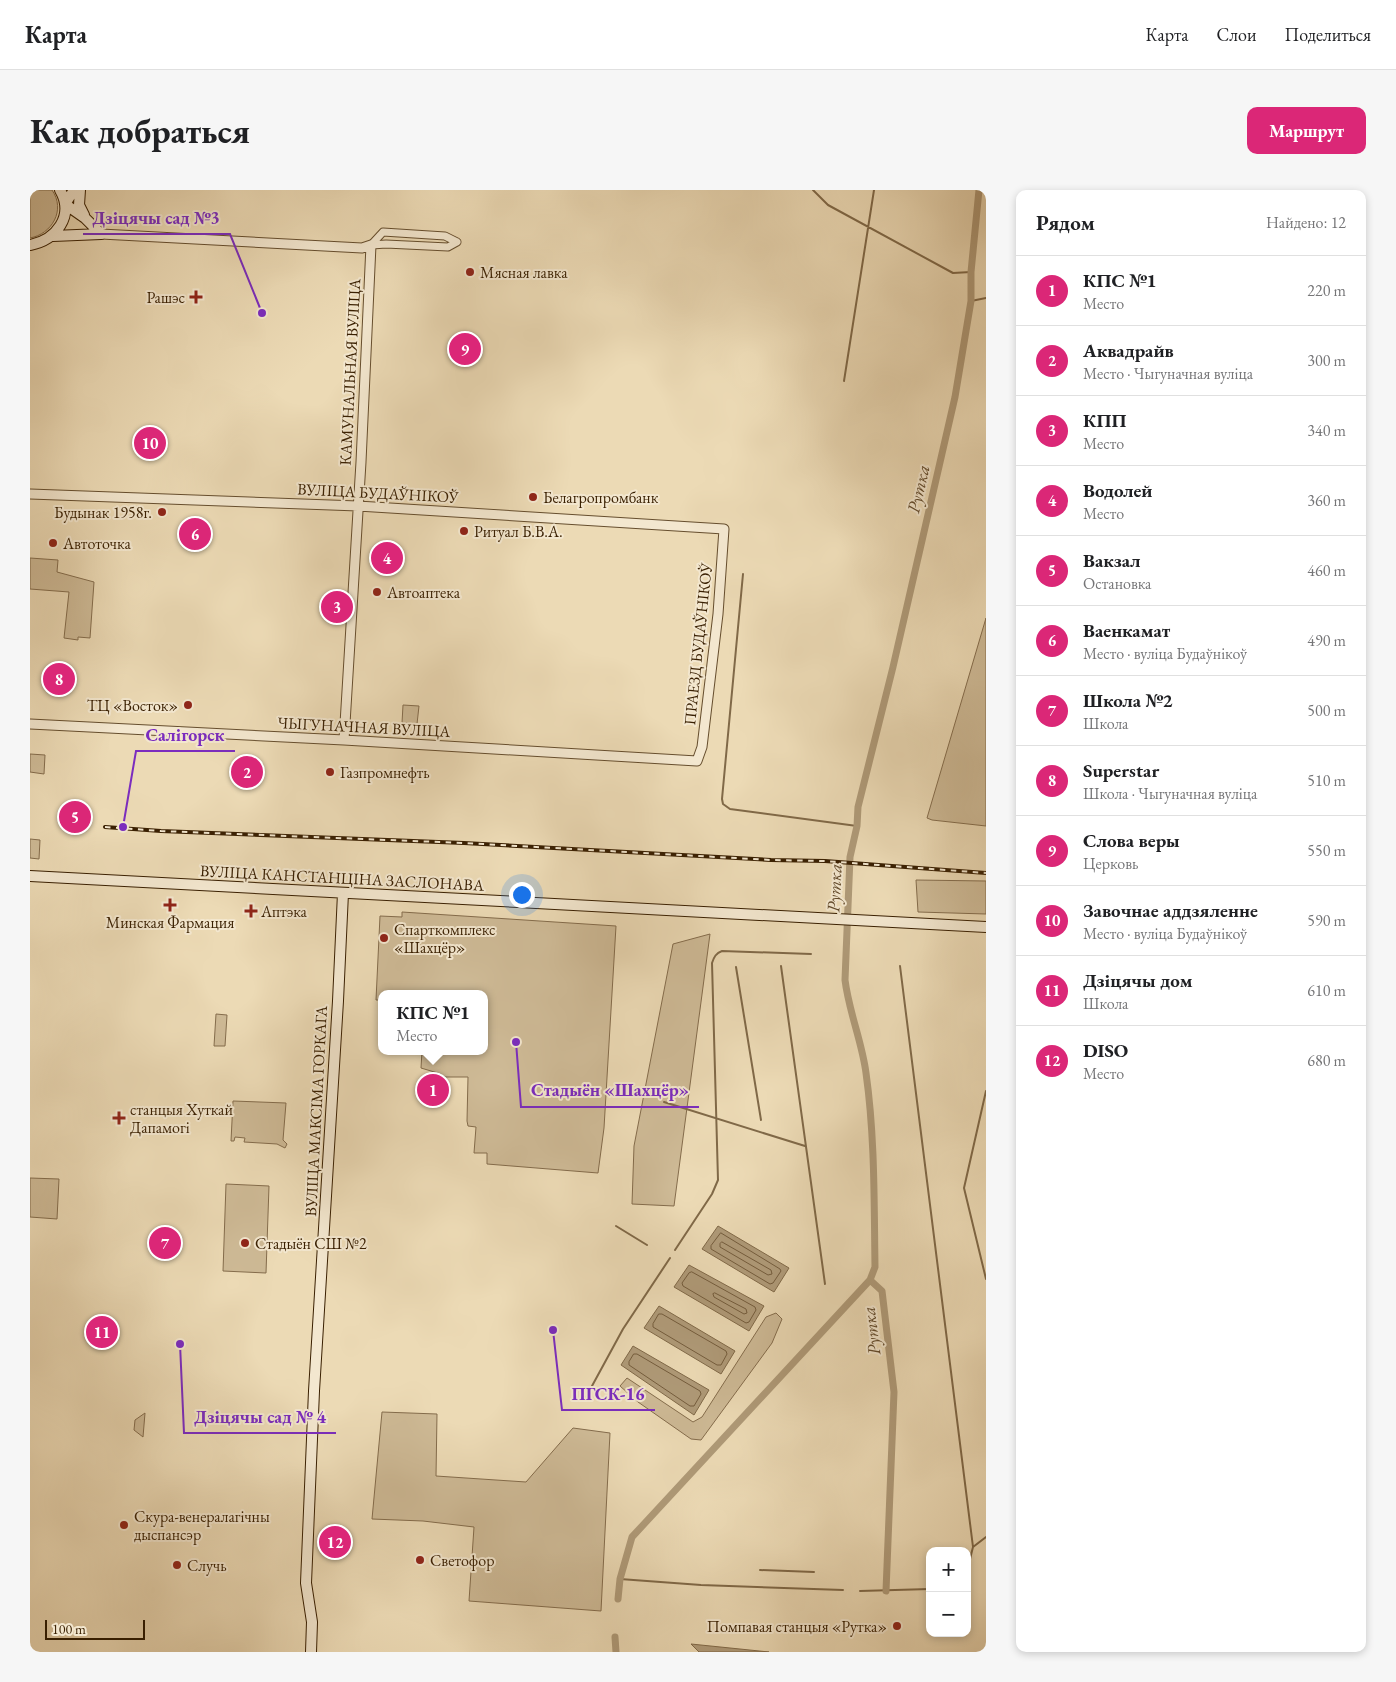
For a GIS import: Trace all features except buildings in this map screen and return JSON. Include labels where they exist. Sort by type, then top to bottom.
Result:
[{"type":"main road","points":[[53,236],[64,216],[65,204],[60,190]]},
{"type":"main road","points":[[65,204],[74,190]]},
{"type":"main road","points":[[80,190],[79,205],[85,218]]},
{"type":"main road","points":[[65,204],[85,218],[101,234]]},
{"type":"main road","points":[[30,254],[35,244],[53,236],[101,234]]},
{"type":"main road","name":"ВУЛІЦА КАНСТАНЦІНА ЗАСЛОНАВА","points":[[30,876],[986,927]]},
{"type":"main road","name":"ВУЛІЦА МАКСІМА ГОРКАГА","points":[[311,1652],[312,1622],[306,1583],[314,1391],[343,893]]},
{"type":"street","points":[[101,234],[362,248],[386,244],[448,247],[457,242],[445,236],[383,232],[371,245]]},
{"type":"street","name":"КАМУНАЛЬНАЯ ВУЛІЦА","points":[[344,740],[371,245]]},
{"type":"street","name":"ВУЛІЦА БУДАЎНІКОЎ","points":[[30,494],[358,506],[724,529]]},
{"type":"street","name":"ПРАЕЗД БУДАЎНІКОЎ","points":[[697,761],[702,747],[718,614],[724,529]]},
{"type":"street","name":"ЧЫГУНАЧНАЯ ВУЛІЦА","points":[[30,724],[697,761]]},
{"type":"shaded area","points":[[30,190],[52,190],[58,205],[54,220],[45,232],[30,238]]},
{"type":"shaded area","points":[[30,558],[58,560],[57,572],[94,582],[90,638],[78,637],[78,640],[64,638],[69,592],[30,589]]},
{"type":"shaded area","points":[[986,618],[986,826],[932,820],[927,818]]},
{"type":"shaded area","points":[[403,705],[419,706],[417,724],[402,723]]},
{"type":"shaded area","points":[[30,754],[45,755],[44,774],[30,772]]},
{"type":"shaded area","points":[[30,839],[40,840],[39,859],[30,858]]},
{"type":"shaded area","points":[[916,880],[986,881],[986,914],[918,912]]},
{"type":"shaded area","points":[[402,912],[616,926],[604,1128],[598,1173],[487,1164],[487,1153],[474,1153],[476,1127],[468,1126],[467,1121],[468,1077],[443,1077],[441,1074],[421,1068],[422,1055],[488,1055],[488,990],[378,990],[378,1000],[376,1000],[380,916],[402,917]]},
{"type":"shaded area","points":[[710,934],[674,1206],[632,1204],[634,1146],[673,944]]},
{"type":"shaded area","points":[[216,1014],[227,1015],[225,1046],[214,1046]]},
{"type":"shaded area","points":[[233,1101],[286,1103],[283,1140],[287,1144],[285,1148],[277,1144],[244,1142],[245,1138],[235,1137],[234,1141],[231,1141]]},
{"type":"shaded area","points":[[30,1178],[59,1179],[57,1219],[30,1217]]},
{"type":"shaded area","name":"Стадыён СШ №2","points":[[226,1184],[269,1186],[266,1273],[223,1271]]},
{"type":"shaded area","points":[[776,1313],[782,1319],[772,1343],[701,1440],[691,1439],[638,1402],[620,1386],[627,1378],[693,1422],[702,1417],[766,1317]]},
{"type":"shaded area","points":[[382,1412],[437,1414],[436,1476],[526,1482],[573,1428],[610,1433],[601,1611],[469,1601],[474,1527],[423,1521],[372,1519]]},
{"type":"shaded area","points":[[145,1413],[143,1437],[134,1430],[135,1420]]},
{"type":"water","points":[[718,1226],[789,1268],[774,1292],[702,1249]]},
{"type":"water","points":[[689,1265],[764,1306],[749,1331],[674,1287]]},
{"type":"water","points":[[659,1306],[735,1351],[721,1374],[644,1328]]},
{"type":"water","points":[[633,1346],[709,1390],[694,1415],[621,1365]]},
{"type":"water","points":[[691,1644],[769,1652],[699,1652]]},
{"type":"waterway","points":[[813,190],[828,205],[953,273],[971,272]]},
{"type":"waterway","points":[[844,381],[874,190]]},
{"type":"waterway","name":"Рутка","points":[[886,1591],[894,1392],[882,1291],[870,1280],[875,1267],[874,1170],[871,1121],[862,1050],[849,1004],[845,980],[850,857],[857,826],[858,807],[893,667],[955,397],[971,301],[971,272],[979,190]]},
{"type":"waterway","points":[[971,301],[986,298]]},
{"type":"waterway","points":[[743,574],[723,804],[730,809],[857,826]]},
{"type":"waterway","points":[[675,1250],[712,1194],[718,1180],[712,963],[717,954],[722,951],[811,954]]},
{"type":"waterway","points":[[781,966],[825,1284]]},
{"type":"waterway","points":[[900,966],[973,1547],[971,1555]]},
{"type":"waterway","points":[[736,967],[761,1120]]},
{"type":"waterway","points":[[986,1091],[964,1188],[986,1279]]},
{"type":"waterway","points":[[664,1102],[805,1146]]},
{"type":"waterway","points":[[616,1226],[647,1245]]},
{"type":"waterway","points":[[586,1397],[623,1329],[670,1258]]},
{"type":"waterway","points":[[618,1599],[620,1579],[632,1537],[870,1280]]},
{"type":"waterway","points":[[973,1547],[986,1537]]},
{"type":"waterway","points":[[760,1570],[814,1572]]},
{"type":"waterway","points":[[620,1579],[701,1585],[843,1590]]},
{"type":"waterway","points":[[860,1591],[926,1589]]},
{"type":"waterway","points":[[615,1637],[616,1652]]},
{"type":"railway","points":[[105,827],[161,831],[464,843],[771,860],[825,861],[986,873]]},
{"type":"place","name":"Мясная лавка","points":[[470,272]]},
{"type":"place","name":"Рашэс","points":[[196,297]]},
{"type":"place","name":"Дзіцячы сад №3","points":[[262,313]]},
{"type":"place","name":"Слова веры","points":[[465,349]]},
{"type":"place","name":"Завочнае аддзяленне","points":[[150,443]]},
{"type":"place","name":"Белагропромбанк","points":[[533,497]]},
{"type":"place","name":"Будынак 1958г.","points":[[162,512]]},
{"type":"place","name":"Ритуал Б.В.А.","points":[[464,531]]},
{"type":"place","name":"Ваенкамат","points":[[195,534]]},
{"type":"place","name":"Автоточка","points":[[53,543]]},
{"type":"place","name":"Водолей","points":[[387,558]]},
{"type":"place","name":"Автоаптека","points":[[377,592]]},
{"type":"place","name":"КПП","points":[[337,607]]},
{"type":"place","name":"Superstar","points":[[59,679]]},
{"type":"place","name":"ТЦ «Восток»","points":[[188,705]]},
{"type":"place","name":"Аквадрайв","points":[[247,772]]},
{"type":"place","name":"Газпромнефть","points":[[330,772]]},
{"type":"place","name":"Вакзал","points":[[75,817]]},
{"type":"place","name":"Салігорск","points":[[123,827]]},
{"type":"place","name":"Минская Фармация","points":[[170,905]]},
{"type":"place","name":"Аптэка","points":[[251,911]]},
{"type":"place","name":"Спарткомплекс «Шахцёр»","points":[[384,938]]},
{"type":"place","name":"Стадыён «Шахцёр»","points":[[516,1042]]},
{"type":"place","name":"КПС №1","points":[[433,1090]]},
{"type":"place","name":"станцыя Хуткай Дапамогі","points":[[119,1118]]},
{"type":"place","name":"Школа №2","points":[[165,1243]]},
{"type":"place","name":"Стадыён СШ №2","points":[[245,1243]]},
{"type":"place","name":"ПГСК-16","points":[[553,1330]]},
{"type":"place","name":"Дзіцячы дом","points":[[102,1332]]},
{"type":"place","name":"Дзіцячы сад № 4","points":[[180,1344]]},
{"type":"place","name":"Скура-венералагічны дыспансэр","points":[[124,1525]]},
{"type":"place","name":"DISO","points":[[335,1542]]},
{"type":"place","name":"Светофор","points":[[420,1560]]},
{"type":"place","name":"Случь","points":[[177,1565]]},
{"type":"place","name":"Помпавая станцыя «Рутка»","points":[[897,1626]]}]
